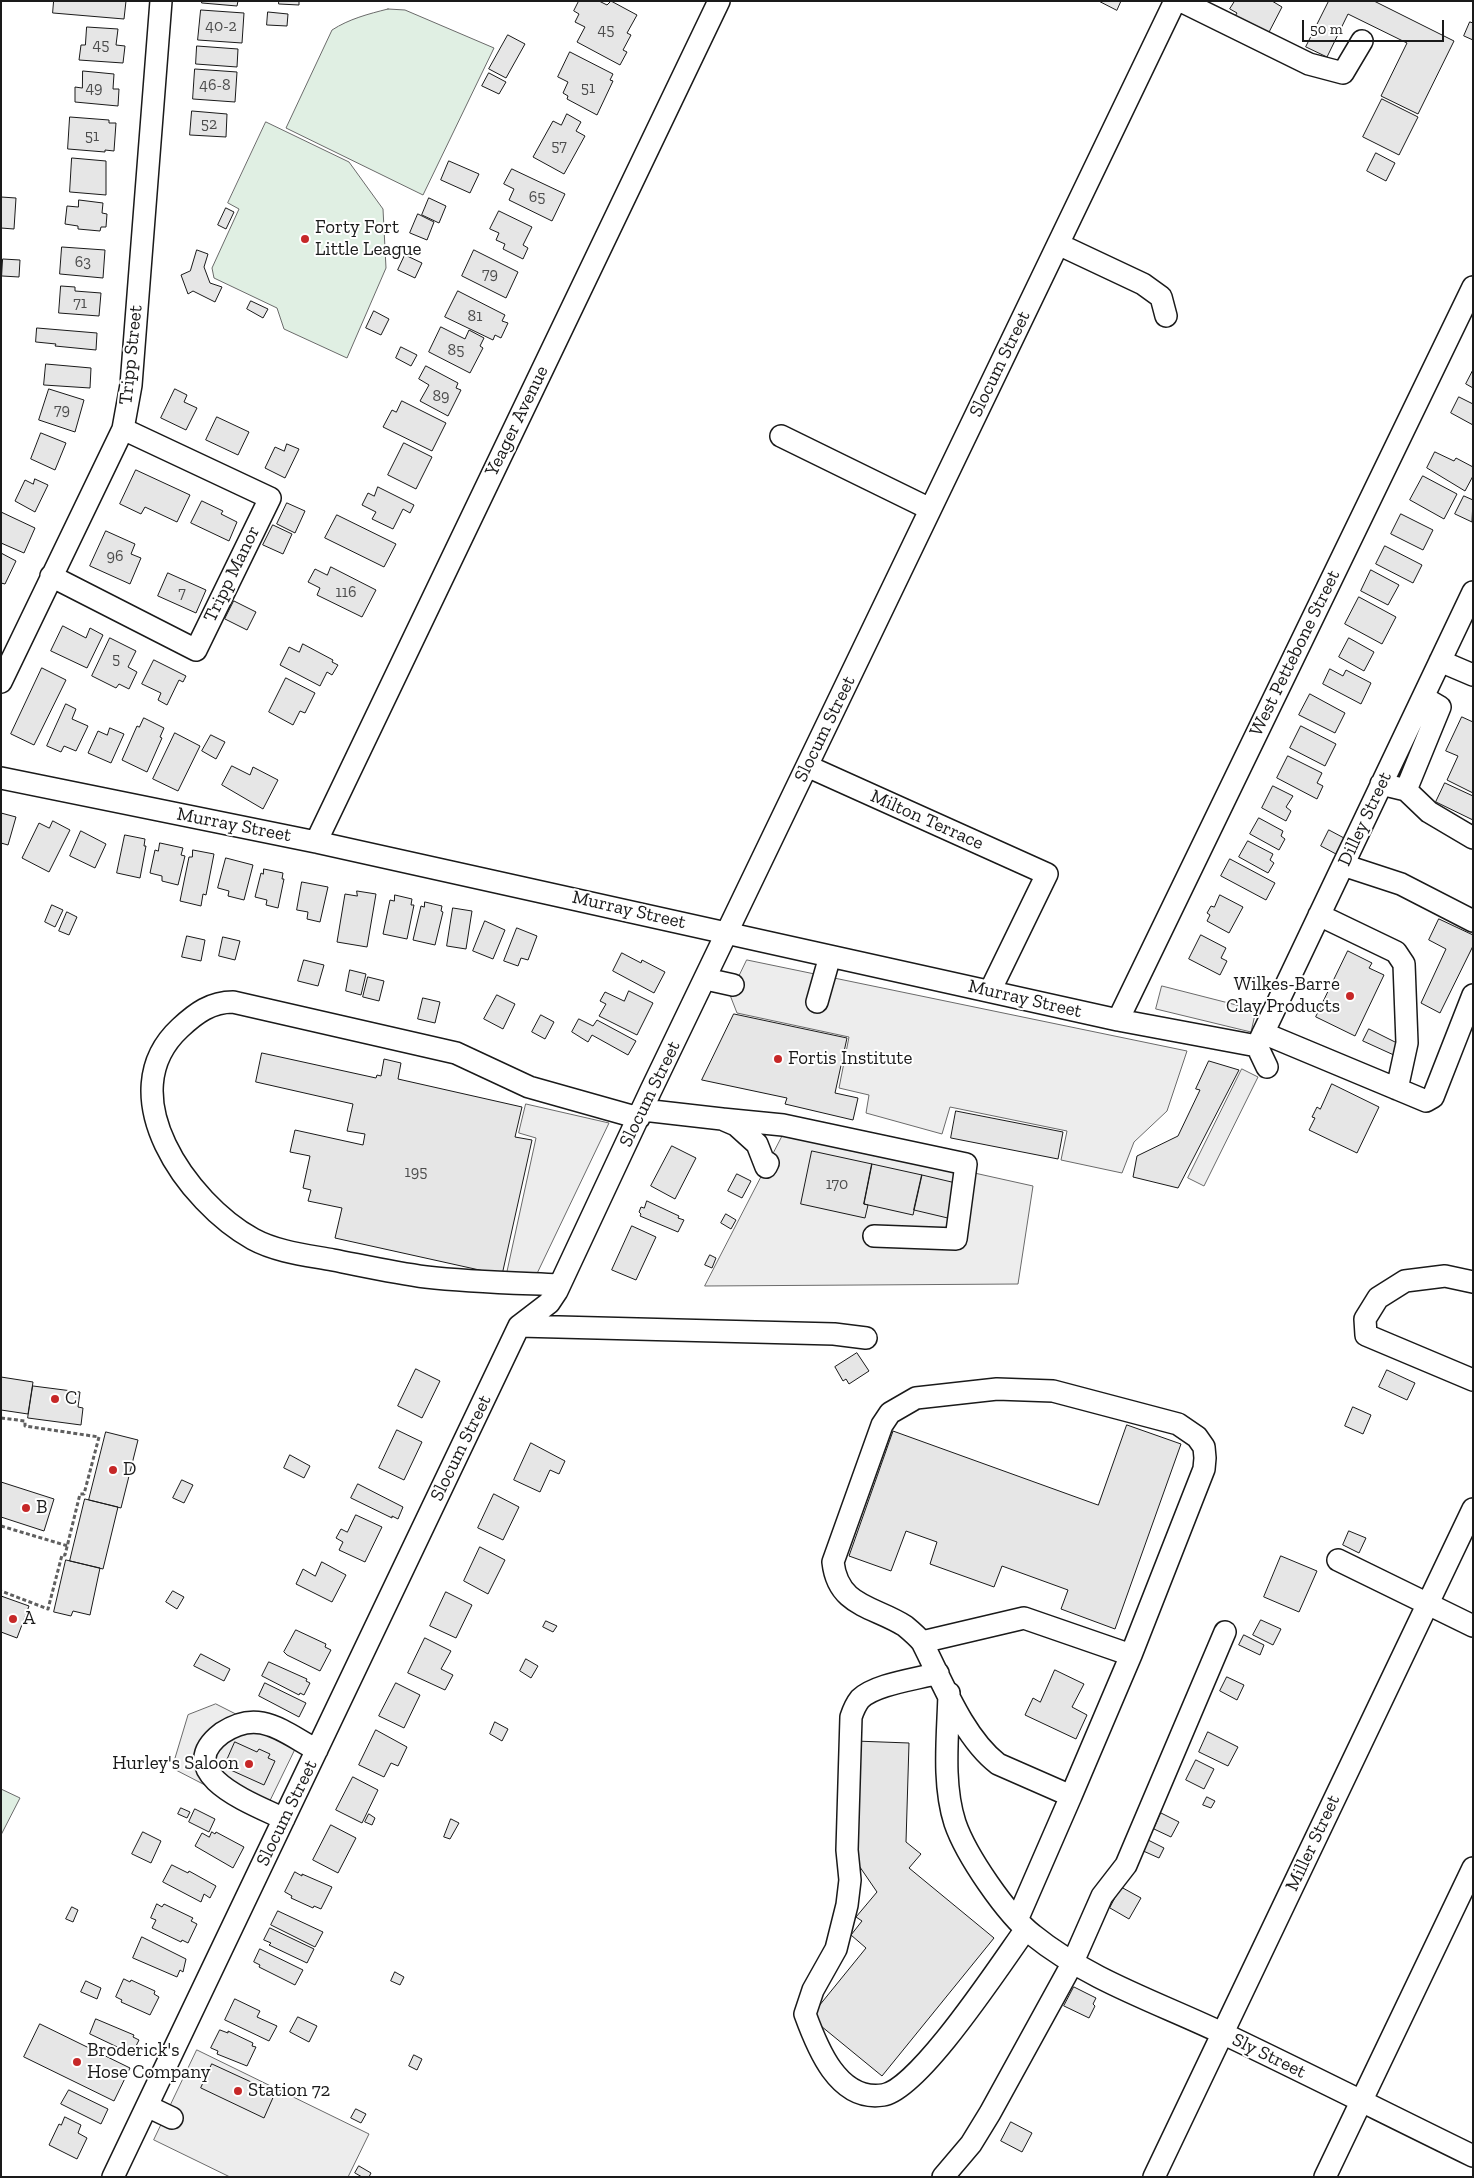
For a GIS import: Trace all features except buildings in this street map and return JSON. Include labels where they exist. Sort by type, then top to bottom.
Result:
[{"type":"street","name":"Tripp Street","points":[[1,682],[123,429],[130,385],[161,1]]},
{"type":"street","name":"Yeager Avenue","points":[[316,842],[719,1]]},
{"type":"street","name":"Slocum Street","points":[[113,2177],[519,1326],[549,1303],[558,1285],[1175,1]]},
{"type":"street","points":[[1181,1],[1309,64],[1343,74],[1362,41]]},
{"type":"street","points":[[1058,244],[1143,284],[1161,297],[1166,316]]},
{"type":"street","name":"West Pettebone Street","points":[[1118,1020],[1473,287]]},
{"type":"street","name":"Tripp Manor","points":[[51,576],[196,650],[270,498],[123,429]]},
{"type":"street","points":[[780,436],[930,509]]},
{"type":"street","name":"Dilley Street","points":[[1260,1039],[1473,592]]},
{"type":"street","points":[[1440,661],[1473,674]]},
{"type":"street","points":[[1406,790],[1440,707],[1423,697]]},
{"type":"street","name":"Milton Terrace","points":[[807,766],[1047,874],[990,991]]},
{"type":"street","name":"Murray Street","points":[[1,778],[316,842],[688,923],[728,934],[1118,1020],[1195,1043],[1260,1039],[1426,1101],[1433,1097],[1473,994]]},
{"type":"street","points":[[1381,784],[1406,790],[1429,812],[1473,838]]},
{"type":"street","points":[[1343,865],[1401,884],[1473,921]]},
{"type":"street","points":[[1319,915],[1396,952],[1404,964],[1407,1042],[1397,1089]]},
{"type":"street","points":[[817,1002],[830,956]]},
{"type":"street","points":[[706,979],[733,985]]},
{"type":"street","points":[[558,1285],[426,1277],[294,1253],[270,1247],[253,1239],[226,1220],[196,1193],[178,1168],[162,1139],[155,1120],[152,1090],[163,1048],[173,1034],[202,1010],[219,1002],[233,1002],[456,1053],[529,1087],[641,1114],[783,1125],[966,1164],[956,1239],[874,1236]]},
{"type":"street","points":[[1260,1039],[1266,1067]]},
{"type":"street","points":[[722,1119],[736,1125],[757,1144],[766,1167],[768,1164]]},
{"type":"street","points":[[1473,1282],[1445,1276],[1405,1281],[1378,1298],[1366,1319],[1366,1335],[1473,1380]]},
{"type":"street","points":[[519,1326],[834,1334],[866,1338]]},
{"type":"street","points":[[938,1673],[881,1688],[868,1694],[860,1699],[851,1716],[847,1850],[850,1880],[847,1905],[836,1949],[813,1990],[805,2014],[824,2060],[844,2083],[858,2091],[874,2096],[895,2092],[922,2067],[947,2037],[1022,1925],[1204,1469],[1204,1447],[1197,1437],[1178,1424],[1053,1392],[997,1389],[916,1398],[890,1412],[882,1425],[833,1562],[834,1572],[840,1586],[851,1598],[862,1606],[904,1625],[922,1642],[966,1726],[989,1756],[998,1764],[1072,1796]]},
{"type":"street","name":"Miller Street","points":[[1154,2177],[1473,1509]]},
{"type":"street","points":[[1338,1560],[1473,1626]]},
{"type":"street","points":[[922,1642],[1024,1618],[1131,1655]]},
{"type":"street","points":[[943,2177],[971,2144],[990,2113],[1102,1896],[1126,1865],[1224,1632]]},
{"type":"street","name":"Sly Street","points":[[949,1693],[948,1772],[950,1799],[955,1821],[962,1838],[991,1886],[1022,1925],[1048,1947],[1069,1960],[1473,2156]]},
{"type":"street","points":[[284,1819],[224,1789],[214,1778],[207,1766],[208,1748],[218,1737],[232,1727],[251,1722],[266,1724],[284,1731],[296,1740],[317,1750]]},
{"type":"street","points":[[1326,2177],[1473,1868]]},
{"type":"street","points":[[147,2106],[172,2118]]},
{"type":"path","points":[[1,1418],[26,1421],[25,1426],[99,1437],[84,1494],[80,1494],[68,1546],[65,1556],[62,1555],[48,1609],[1,1591]]},
{"type":"path","points":[[1,1526],[68,1546]]},
{"type":"green space","points":[[388,9],[405,10],[494,48],[423,195],[286,128],[332,30],[352,20]]},
{"type":"green space","name":"Forty Fort Little League","points":[[266,122],[349,162],[383,209],[386,268],[347,358],[284,329],[277,308],[214,278],[212,268],[239,209],[228,203]]},
{"type":"green space","points":[[1,1789],[20,1798],[1,1835]]},
{"type":"shaded area","points":[[747,960],[1187,1051],[1167,1111],[1134,1142],[1122,1173],[1061,1160],[1067,1131],[950,1107],[942,1134],[866,1113],[869,1095],[839,1088],[849,1037],[737,1013],[730,995]]},
{"type":"shaded area","points":[[1162,986],[1256,1010],[1251,1032],[1156,1009]]},
{"type":"shaded area","points":[[1242,1069],[1258,1077],[1204,1186],[1188,1178]]},
{"type":"shaded area","points":[[526,1104],[609,1123],[532,1284],[506,1276],[536,1138],[519,1133]]},
{"type":"shaded area","points":[[785,1131],[1033,1186],[1018,1284],[705,1286]]},
{"type":"shaded area","points":[[216,1704],[297,1745],[263,1815],[172,1768],[188,1715]]},
{"type":"shaded area","points":[[197,2050],[369,2134],[348,2177],[230,2177],[154,2140]]},
{"type":"place","name":"Forty Fort Little League","points":[[305,239]]},
{"type":"place","name":"Wilkes-Barre Clay Products","points":[[1350,996]]},
{"type":"place","name":"Fortis Institute","points":[[778,1059]]},
{"type":"place","name":"C","points":[[55,1399]]},
{"type":"place","name":"D","points":[[113,1470]]},
{"type":"place","name":"B","points":[[26,1508]]},
{"type":"place","name":"A","points":[[13,1619]]},
{"type":"place","name":"Hurley's Saloon","points":[[249,1764]]},
{"type":"place","name":"Broderick's Hose Company","points":[[77,2062]]},
{"type":"place","name":"Station 72","points":[[238,2091]]}]
